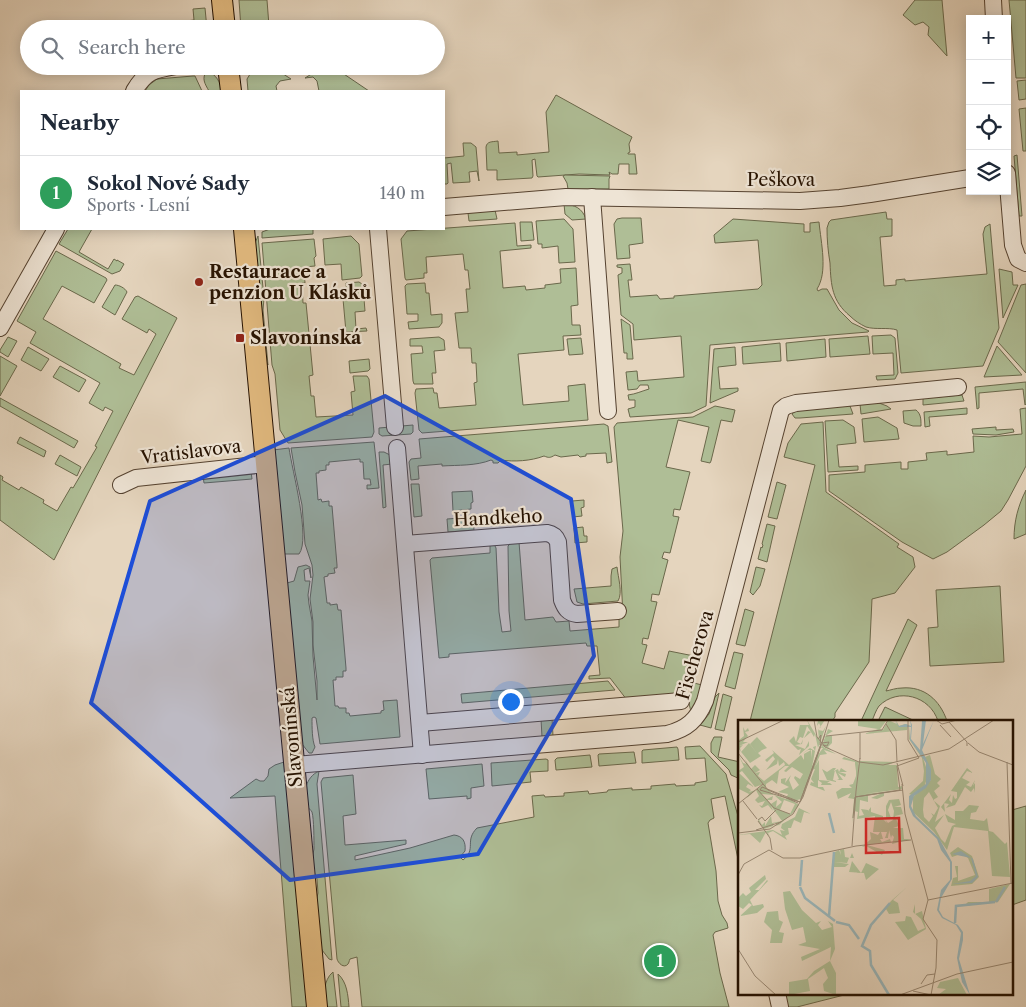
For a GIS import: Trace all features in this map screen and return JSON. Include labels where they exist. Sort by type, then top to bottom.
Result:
[{"type":"main road","points":[[222,0],[224,20]]},
{"type":"main road","points":[[229,75],[231,90]]},
{"type":"main road","name":"Slavonínská","points":[[244,230],[318,1007]]},
{"type":"street","points":[[993,0],[994,15]]},
{"type":"street","points":[[135,90],[145,75]]},
{"type":"street","name":"Peškova","points":[[445,207],[566,197],[800,201],[870,194],[966,179]]},
{"type":"street","points":[[1009,195],[1013,245],[1018,258],[1026,263]]},
{"type":"street","points":[[592,197],[608,411]]},
{"type":"street","points":[[378,230],[395,427]]},
{"type":"street","points":[[0,328],[52,235]]},
{"type":"street","name":"Fischerova","points":[[295,765],[678,732],[693,722],[705,700],[781,410],[786,406],[796,403],[958,387]]},
{"type":"street","points":[[397,448],[422,755]]},
{"type":"street","name":"Vratislavova","points":[[121,485],[136,478],[266,464]]},
{"type":"street","name":"Handkeho","points":[[405,544],[551,534],[557,538],[558,542],[562,600],[567,610],[577,614],[618,611]]},
{"type":"street","name":"Fischerova","points":[[420,723],[681,701]]},
{"type":"street","points":[[778,994],[780,1007]]},
{"type":"highlighted area","points":[[385,396],[571,499],[594,656],[478,854],[290,880],[91,703],[150,501]]},
{"type":"green space","points":[[239,0],[267,0],[269,20],[240,20]]},
{"type":"green space","points":[[915,0],[942,0],[947,56],[928,35],[929,27],[923,22],[915,25],[903,15]]},
{"type":"green space","points":[[1009,0],[1026,0],[1026,78],[1016,78]]},
{"type":"green space","points":[[205,8],[206,20],[194,20],[193,9]]},
{"type":"green space","points":[[205,75],[213,75],[218,79],[222,90],[208,90],[204,79]]},
{"type":"green space","points":[[250,75],[285,75],[291,79],[280,81],[276,86],[277,90],[248,90],[247,79]]},
{"type":"green space","points":[[310,75],[345,75],[368,90],[319,90],[317,81],[313,77],[305,78]]},
{"type":"green space","points":[[195,76],[202,90],[146,90],[157,79]]},
{"type":"green space","points":[[1026,80],[1026,99],[1019,100],[1017,81]]},
{"type":"green space","points":[[556,95],[632,137],[628,154],[635,154],[637,174],[629,174],[629,164],[619,164],[618,174],[609,172],[610,175],[579,174],[538,177],[535,159],[532,160],[532,178],[497,180],[497,170],[487,170],[487,144],[498,141],[499,153],[517,152],[517,155],[549,152],[546,112]]},
{"type":"green space","points":[[1026,108],[1026,151],[1023,151],[1019,109]]},
{"type":"green space","points":[[463,143],[471,143],[476,147],[479,181],[477,171],[469,172],[470,182],[453,183],[451,163],[447,164],[448,183],[445,184],[445,158],[464,156]]},
{"type":"green space","points":[[1017,155],[1022,216],[1019,216],[1014,156]]},
{"type":"green space","points":[[563,176],[610,176],[609,189],[568,189]]},
{"type":"green space","points":[[564,204],[578,208],[586,219],[572,220],[565,214]]},
{"type":"green space","points":[[495,210],[497,219],[469,221],[468,213]]},
{"type":"green space","points":[[886,212],[887,219],[892,219],[892,236],[880,237],[884,286],[896,285],[896,280],[905,279],[905,281],[987,274],[983,234],[985,227],[990,224],[999,328],[983,366],[901,373],[897,330],[866,327],[839,305],[831,279],[827,237],[829,222],[831,220]]},
{"type":"green space","points":[[641,218],[643,243],[629,245],[630,258],[617,259],[614,224],[617,219]]},
{"type":"green space","points":[[564,219],[573,229],[575,262],[559,263],[558,246],[542,248],[542,244],[538,244],[536,221]]},
{"type":"green space","points":[[733,219],[804,224],[804,232],[810,232],[810,223],[819,222],[823,266],[817,289],[818,291],[827,289],[839,310],[852,323],[869,331],[710,345],[706,406],[691,413],[630,417],[628,409],[635,407],[635,400],[629,400],[628,395],[649,389],[648,385],[640,385],[637,389],[628,390],[626,372],[637,371],[638,381],[684,377],[681,336],[634,340],[633,324],[621,315],[618,275],[622,273],[622,268],[617,267],[617,265],[630,264],[632,280],[628,280],[630,297],[657,295],[660,299],[674,298],[674,296],[758,289],[762,285],[758,240],[715,243],[714,235]]},
{"type":"green space","points":[[520,222],[532,222],[534,240],[521,241]]},
{"type":"green space","points":[[515,223],[517,246],[531,245],[531,248],[500,251],[503,288],[525,286],[526,290],[545,288],[545,285],[561,283],[560,269],[576,268],[578,305],[571,306],[572,325],[580,325],[581,335],[563,336],[564,350],[518,354],[523,405],[569,401],[568,386],[585,384],[588,420],[422,433],[419,430],[416,389],[433,388],[434,393],[437,393],[439,408],[476,405],[474,383],[477,382],[476,363],[472,363],[471,348],[459,348],[455,313],[468,312],[466,289],[470,289],[468,270],[465,270],[463,254],[426,257],[427,273],[424,273],[424,278],[406,280],[405,278],[401,239],[407,231],[445,230],[445,228]]},
{"type":"green space","points":[[67,230],[91,230],[79,252],[108,269],[114,259],[124,264],[120,271],[112,274],[59,244]]},
{"type":"green space","points":[[267,230],[313,230],[313,234],[262,238],[262,232]]},
{"type":"green space","points":[[258,236],[268,365],[265,359],[255,243]]},
{"type":"green space","points":[[351,236],[359,244],[362,276],[360,278],[342,280],[341,264],[325,265],[323,239]]},
{"type":"green space","points":[[314,239],[315,266],[304,267],[305,283],[302,283],[303,303],[306,303],[313,375],[309,376],[311,396],[314,396],[316,417],[353,415],[351,392],[355,391],[353,376],[367,376],[369,379],[374,432],[372,437],[288,443],[280,430],[275,374],[272,365],[262,243]]},
{"type":"green space","points":[[56,251],[107,280],[94,303],[62,286],[43,319],[121,364],[119,368],[134,375],[156,334],[149,329],[147,333],[122,319],[135,297],[138,296],[177,318],[54,560],[0,520],[0,475],[3,477],[2,480],[19,490],[21,487],[44,500],[43,503],[57,511],[97,447],[95,446],[113,411],[105,407],[103,411],[89,403],[100,383],[30,343],[36,332],[17,321]]},
{"type":"green space","points":[[999,269],[1012,272],[1013,285],[1018,285],[1003,318]]},
{"type":"green space","points":[[359,282],[363,287],[365,311],[355,312],[356,329],[366,328],[367,331],[346,332],[343,299],[347,298],[346,283]]},
{"type":"green space","points":[[425,283],[426,293],[429,293],[431,315],[442,314],[442,323],[439,327],[409,329],[408,322],[418,321],[418,314],[407,314],[405,286],[407,284]]},
{"type":"green space","points":[[1026,284],[1026,373],[998,342],[1021,285]]},
{"type":"green space","points":[[115,285],[122,287],[127,292],[115,315],[102,307]]},
{"type":"green space","points":[[621,319],[630,325],[633,359],[627,359],[627,353],[624,353]]},
{"type":"green space","points":[[891,335],[895,338],[898,373],[895,379],[877,380],[876,376],[894,375],[893,353],[873,354],[872,336]]},
{"type":"green space","points":[[868,336],[870,354],[830,357],[829,339]]},
{"type":"green space","points":[[8,337],[17,341],[8,357],[0,352],[0,350]]},
{"type":"green space","points":[[439,337],[444,340],[445,350],[434,351],[436,373],[432,373],[433,384],[414,384],[411,354],[423,353],[422,346],[410,346],[410,339]]},
{"type":"green space","points":[[581,338],[583,354],[569,355],[567,339]]},
{"type":"green space","points":[[825,339],[826,357],[787,361],[786,343]]},
{"type":"green space","points":[[780,343],[781,361],[743,364],[742,347]]},
{"type":"green space","points":[[997,346],[1022,375],[984,377]]},
{"type":"green space","points":[[28,347],[49,359],[41,371],[21,360]]},
{"type":"green space","points":[[735,347],[736,365],[718,367],[720,389],[738,388],[738,391],[710,403],[714,349]]},
{"type":"green space","points":[[0,356],[17,366],[0,396]]},
{"type":"green space","points":[[369,359],[370,369],[368,371],[350,373],[349,361]]},
{"type":"green space","points":[[60,366],[86,380],[79,392],[53,377]]},
{"type":"green space","points":[[1026,382],[1025,405],[1023,389],[979,393],[979,408],[977,409],[975,387]]},
{"type":"green space","points":[[962,395],[964,401],[923,405],[923,398]]},
{"type":"green space","points":[[0,398],[78,441],[74,448],[0,406]]},
{"type":"green space","points":[[879,403],[891,409],[861,414],[860,404]]},
{"type":"green space","points":[[848,405],[853,414],[795,418],[792,414],[797,410]]},
{"type":"green space","points":[[715,406],[735,410],[732,422],[721,420],[710,463],[701,461],[709,427],[678,420],[666,467],[690,472],[680,510],[674,509],[673,516],[679,517],[670,553],[664,552],[662,558],[668,560],[659,595],[652,594],[651,601],[657,602],[648,639],[643,638],[642,644],[647,645],[642,663],[664,669],[669,651],[694,656],[684,699],[627,700],[610,678],[589,679],[589,676],[600,675],[597,646],[587,646],[586,643],[449,654],[449,657],[439,658],[430,560],[432,558],[490,553],[490,544],[494,544],[496,548],[499,612],[502,632],[511,631],[508,546],[511,543],[519,542],[525,620],[553,617],[556,622],[569,621],[570,631],[619,627],[619,617],[623,616],[620,557],[623,531],[614,427],[617,423],[693,417]]},
{"type":"green space","points":[[967,408],[967,414],[929,417],[930,426],[925,427],[924,412]]},
{"type":"green space","points":[[1026,408],[1026,466],[1008,500],[1001,511],[984,525],[947,552],[933,559],[902,542],[829,491],[829,475],[865,472],[865,465],[901,462],[901,469],[908,469],[908,462],[927,460],[926,453],[947,451],[947,455],[974,452],[973,436],[989,437],[1022,434],[1020,409]]},
{"type":"green space","points":[[916,410],[919,413],[921,426],[904,423],[903,411]]},
{"type":"green space","points":[[878,417],[897,428],[899,439],[864,442],[862,419]]},
{"type":"green space","points":[[843,420],[854,427],[856,443],[837,445],[839,467],[858,466],[858,470],[828,472],[825,421]]},
{"type":"green space","points":[[823,422],[826,492],[899,544],[897,547],[913,557],[915,567],[895,593],[872,599],[869,662],[835,713],[833,720],[750,720],[815,465],[784,457],[788,443],[801,424]]},
{"type":"green space","points":[[604,424],[608,426],[612,462],[607,463],[606,453],[586,454],[586,456],[580,457],[578,455],[544,456],[522,461],[501,460],[498,463],[493,463],[491,460],[467,465],[442,466],[442,464],[418,466],[419,479],[411,480],[409,462],[411,459],[421,458],[419,439]]},
{"type":"green space","points":[[413,425],[413,432],[411,434],[382,436],[379,434],[379,428]]},
{"type":"green space","points":[[996,427],[996,430],[1013,429],[1014,432],[996,435],[973,434],[972,429]]},
{"type":"green space","points":[[20,437],[46,451],[44,457],[17,443]]},
{"type":"green space","points":[[374,442],[379,488],[367,489],[367,485],[371,485],[370,479],[364,479],[363,462],[360,462],[360,459],[329,462],[329,465],[326,465],[326,470],[316,473],[318,500],[321,499],[322,502],[329,501],[329,506],[332,506],[337,568],[334,568],[335,573],[324,577],[327,603],[330,603],[330,605],[337,604],[338,610],[341,610],[346,668],[346,671],[343,671],[343,677],[336,677],[336,680],[333,680],[335,706],[346,708],[346,713],[349,713],[350,716],[381,713],[384,710],[383,701],[397,700],[400,737],[320,744],[316,718],[314,717],[312,718],[312,729],[315,747],[312,753],[309,753],[302,744],[287,583],[294,581],[298,567],[306,565],[310,567],[311,578],[309,568],[304,570],[305,581],[310,581],[308,595],[312,621],[317,700],[313,622],[310,599],[313,575],[312,565],[305,544],[302,505],[291,448]]},
{"type":"green space","points":[[289,448],[302,520],[302,546],[299,554],[284,554],[273,450]]},
{"type":"green space","points":[[379,452],[390,455],[392,464],[383,465],[386,507],[383,508]]},
{"type":"green space","points":[[60,455],[81,467],[77,476],[55,464]]},
{"type":"green space","points":[[251,471],[252,479],[204,483],[203,476]]},
{"type":"green space","points":[[777,482],[786,485],[777,519],[768,517]]},
{"type":"green space","points":[[411,484],[419,484],[422,516],[414,517]]},
{"type":"green space","points":[[1026,490],[1026,534],[1014,539],[1017,514]]},
{"type":"green space","points":[[472,491],[473,502],[471,503],[471,509],[453,511],[452,492]]},
{"type":"green space","points":[[584,500],[584,507],[581,508],[582,516],[573,517],[572,501]]},
{"type":"green space","points":[[473,517],[474,530],[448,532],[447,519]]},
{"type":"green space","points":[[767,524],[775,526],[767,562],[758,559]]},
{"type":"green space","points":[[583,527],[584,536],[587,536],[587,542],[575,543],[574,528]]},
{"type":"green space","points":[[617,567],[620,589],[618,601],[583,604],[577,602],[574,589],[611,586],[612,569]]},
{"type":"green space","points":[[756,567],[765,569],[760,586],[753,595],[750,592]]},
{"type":"green space","points":[[1000,586],[1004,662],[930,666],[928,628],[938,627],[936,590]]},
{"type":"green space","points":[[745,609],[754,612],[745,646],[736,644]]},
{"type":"green space","points":[[908,619],[917,625],[886,691],[910,688],[924,692],[940,707],[947,720],[938,720],[934,712],[921,700],[904,696],[887,700],[879,706],[872,720],[861,720]]},
{"type":"green space","points":[[734,652],[743,654],[735,689],[725,686]]},
{"type":"green space","points":[[608,681],[615,690],[462,703],[461,694]]},
{"type":"green space","points":[[694,683],[702,685],[692,712],[689,702]]},
{"type":"green space","points":[[719,693],[711,728],[700,725],[709,714],[715,697]]},
{"type":"green space","points":[[723,694],[732,697],[724,731],[715,729]]},
{"type":"green space","points":[[885,707],[913,720],[878,720]]},
{"type":"green space","points":[[552,718],[553,736],[542,737],[541,719]]},
{"type":"green space","points":[[714,737],[722,737],[718,757],[738,762],[738,778],[731,775],[729,770],[711,752],[711,743]]},
{"type":"green space","points":[[700,746],[726,774],[738,816],[738,859],[725,796],[711,799],[714,818],[708,823],[716,871],[718,901],[728,928],[715,932],[713,935],[729,1007],[362,1007],[357,957],[350,959],[345,966],[340,964],[337,959],[321,782],[323,778],[353,775],[356,814],[343,816],[345,845],[406,840],[406,844],[355,856],[355,860],[410,848],[454,835],[462,838],[464,842],[465,851],[460,857],[463,860],[469,852],[471,837],[477,828],[534,817],[532,796],[564,796],[564,793],[588,791],[589,794],[632,788],[632,790],[651,789],[651,786],[695,785],[695,783],[707,781],[705,758],[686,759],[685,747]]},
{"type":"green space","points":[[677,747],[679,760],[642,763],[643,750]]},
{"type":"green space","points":[[634,752],[636,763],[599,766],[599,754]]},
{"type":"green space","points":[[590,755],[592,767],[556,770],[555,760],[557,758]]},
{"type":"green space","points":[[548,760],[548,771],[530,772],[531,782],[492,786],[491,763]]},
{"type":"green space","points":[[284,762],[308,1007],[292,1007],[275,796],[230,798],[256,779],[264,781],[268,776],[269,769]]},
{"type":"green space","points":[[482,764],[484,786],[471,788],[471,798],[467,799],[467,796],[429,799],[426,769]]},
{"type":"green space","points":[[319,771],[317,784],[332,960],[322,950],[319,943],[316,902],[318,893],[313,854],[313,820],[312,812],[307,806],[305,796],[308,781]]},
{"type":"green space","points":[[1026,806],[1026,900],[1014,904],[1014,809]]},
{"type":"green space","points":[[333,972],[337,1007],[325,1007],[324,993],[326,983]]},
{"type":"green space","points":[[338,974],[345,985],[349,1007],[341,1007]]},
{"type":"green space","points":[[785,994],[848,994],[797,1007],[788,1007]]},
{"type":"place","name":"Restaurace a penzion U Klásků","points":[[199,282]]},
{"type":"place","name":"Slavonínská","points":[[240,338]]},
{"type":"place","name":"Sokol Nové Sady","points":[[660,961]]}]
